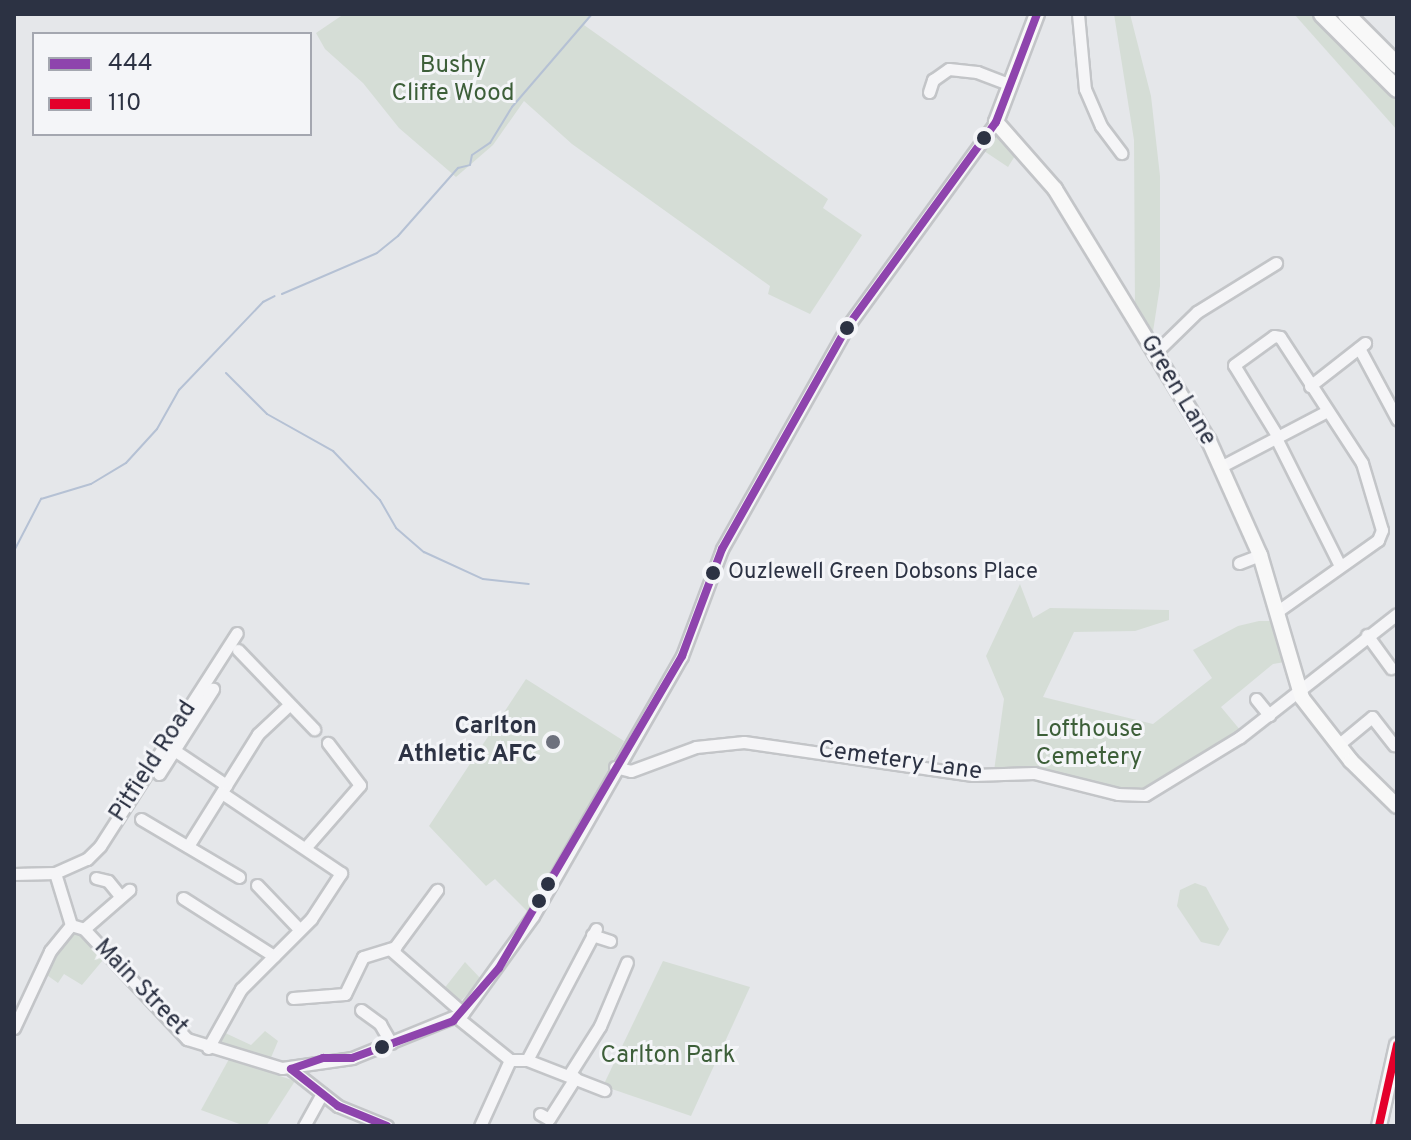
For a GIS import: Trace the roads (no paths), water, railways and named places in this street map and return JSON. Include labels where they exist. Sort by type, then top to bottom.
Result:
[{"type":"highway","points":[[1322,14],[1397,89]]},
{"type":"highway","points":[[1346,14],[1397,65]]},
{"type":"main road","points":[[996,122],[1037,14]]},
{"type":"main road","name":"Green Lane","points":[[996,122],[1055,189],[1222,466],[1260,555],[1279,610],[1299,691]]},
{"type":"main road","points":[[1299,691],[1338,745],[1397,806]]},
{"type":"main road","points":[[1379,1126],[1397,1045]]},
{"type":"street","points":[[1078,14],[1083,80],[1118,145]]},
{"type":"street","points":[[929,92],[933,80],[949,69],[977,72],[1011,85]]},
{"type":"street","points":[[291,1069],[323,1058],[352,1058],[461,1015],[533,916],[615,767],[682,656],[713,568],[847,327],[996,122]]},
{"type":"street","points":[[1153,349],[1190,317],[1276,263]]},
{"type":"street","points":[[1279,610],[1378,540],[1382,530],[1362,463],[1280,337],[1234,365],[1277,437],[1340,566]]},
{"type":"street","points":[[1310,386],[1362,346],[1393,419]]},
{"type":"street","points":[[1222,466],[1327,411]]},
{"type":"street","points":[[1239,563],[1260,555]]},
{"type":"street","name":"Cemetery Lane","points":[[615,767],[631,771],[696,747],[744,742],[973,775],[1034,773],[1118,794],[1145,795],[1196,767],[1269,715],[1397,614]]},
{"type":"street","name":"Pitfield Road","points":[[55,873],[87,859],[100,846],[237,633]]},
{"type":"street","points":[[1367,635],[1394,665],[1379,678]]},
{"type":"street","points":[[238,650],[314,729]]},
{"type":"street","points":[[159,774],[213,689]]},
{"type":"street","points":[[1256,699],[1269,715]]},
{"type":"street","points":[[188,846],[258,734],[289,705]]},
{"type":"street","points":[[1338,745],[1372,717],[1394,745]]},
{"type":"street","points":[[306,847],[360,785],[328,743]]},
{"type":"street","points":[[174,750],[341,873],[299,929],[241,989],[208,1048]]},
{"type":"street","points":[[141,819],[239,877]]},
{"type":"street","points":[[14,874],[55,873],[71,925]]},
{"type":"street","points":[[71,925],[84,929],[124,893],[108,881],[96,878]]},
{"type":"street","points":[[257,885],[299,929]]},
{"type":"street","points":[[301,1003],[346,996],[363,957],[390,949],[437,890]]},
{"type":"street","points":[[183,898],[274,956]]},
{"type":"street","points":[[14,1028],[50,951],[71,925]]},
{"type":"street","name":"Main Street","points":[[84,929],[166,1021],[208,1048],[291,1069]]},
{"type":"street","points":[[527,1060],[594,932],[610,941]]},
{"type":"street","points":[[390,949],[510,1060],[527,1060],[604,1090]]},
{"type":"street","points":[[540,1114],[549,1119],[626,977],[627,962]]},
{"type":"street","points":[[361,1010],[380,1024],[391,1043]]},
{"type":"street","points":[[480,1126],[510,1060]]},
{"type":"street","points":[[291,1069],[322,1094],[387,1126]]},
{"type":"street","points":[[304,1126],[322,1094]]},
{"type":"waterway","points":[[282,294],[377,253],[398,236],[458,168],[470,165],[472,155],[490,143],[512,107],[592,14]]},
{"type":"waterway","points":[[14,551],[41,499],[91,484],[126,463],[157,429],[179,390],[263,302],[275,296]]},
{"type":"waterway","points":[[226,373],[267,414],[333,451],[380,500],[396,528],[424,552],[483,579],[529,584]]},
{"type":"place","name":"Ouzlewell Green Dobsons Place","points":[[713,573]]},
{"type":"place","name":"Carlton Athletic AFC","points":[[553,742]]},
{"type":"park label","name":"Bushy Cliffe Wood","points":[[453,81]]},
{"type":"park label","name":"Lofthouse Cemetery","points":[[1089,745]]},
{"type":"park label","name":"Carlton Park","points":[[668,1057]]}]
